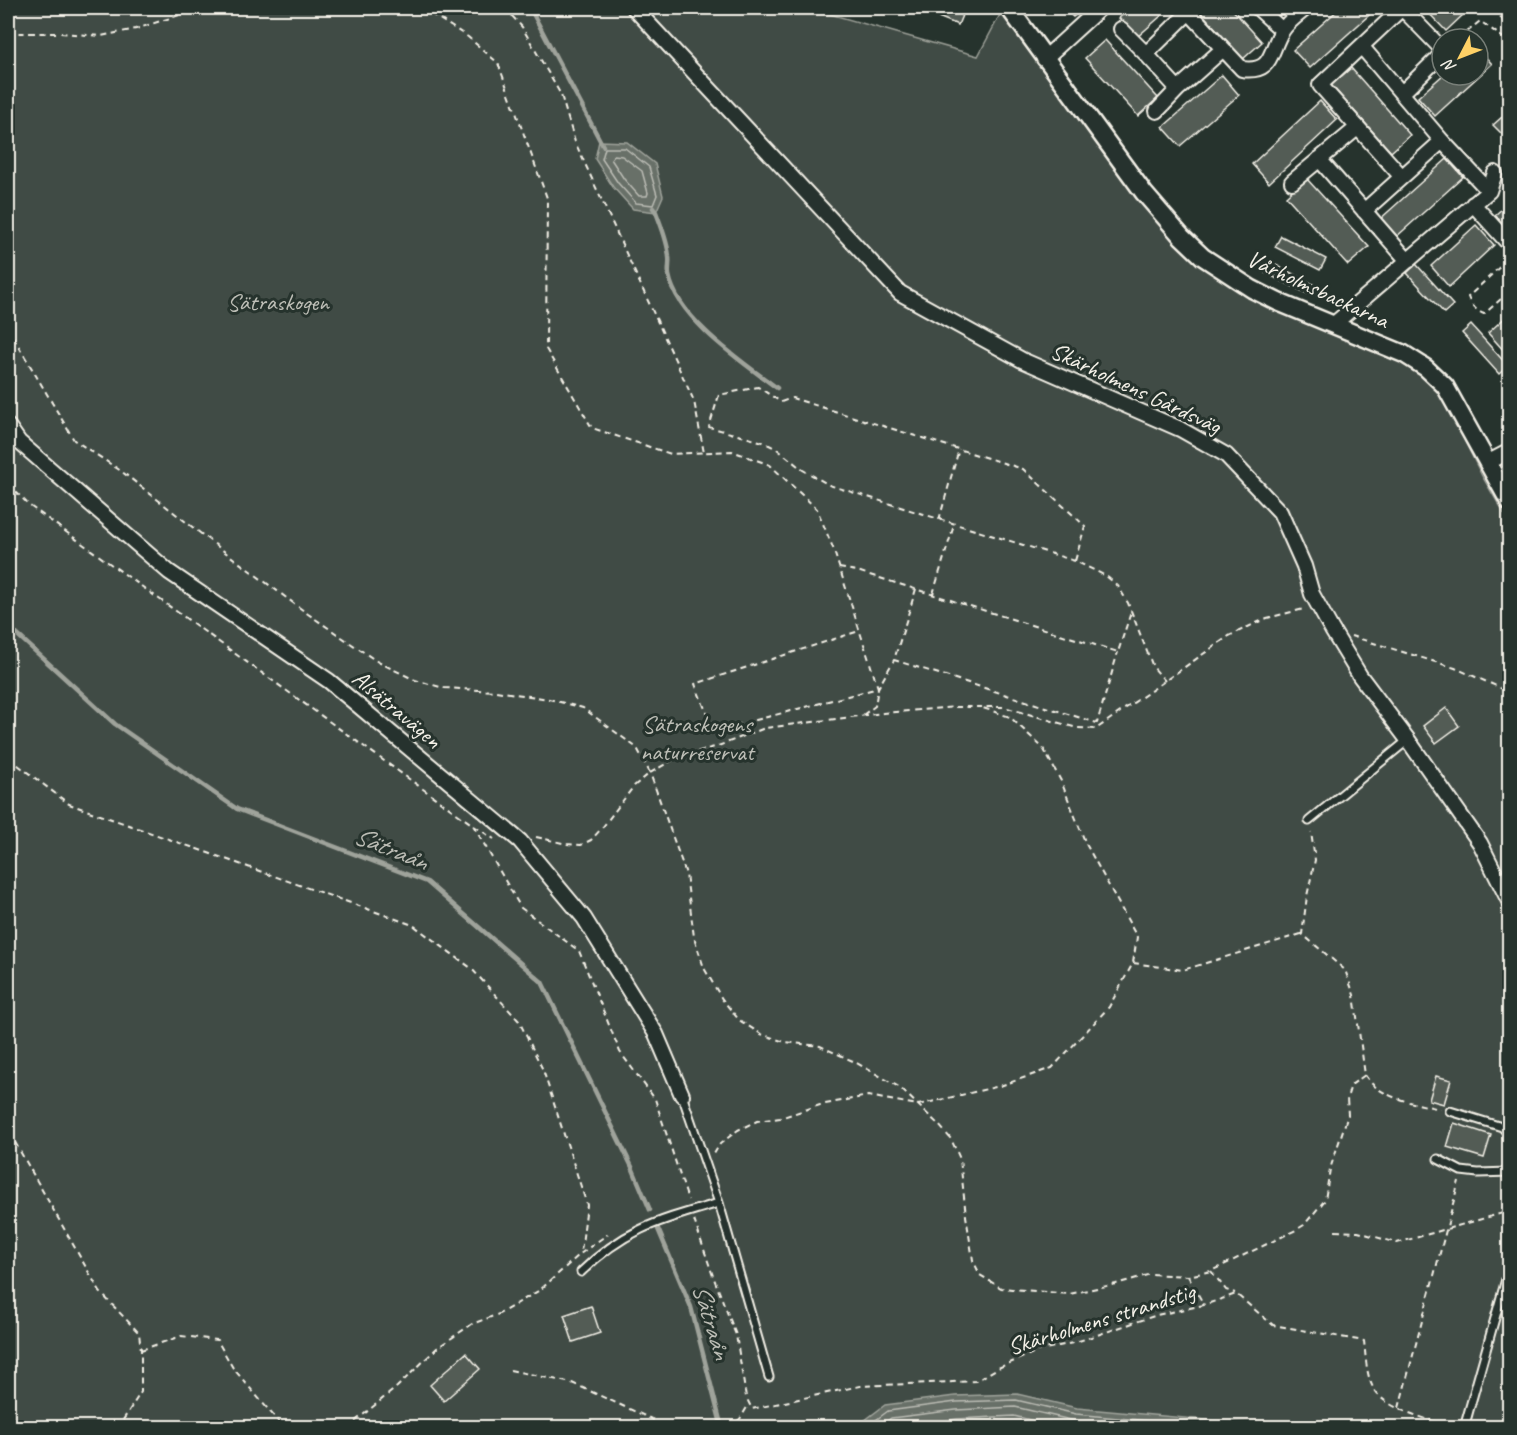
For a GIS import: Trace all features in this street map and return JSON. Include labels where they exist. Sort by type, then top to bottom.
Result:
[{"type":"street","name":"Skärholmens Gårdsväg","points":[[634,8],[900,293],[1022,360],[1180,429],[1226,455],[1280,512],[1304,566],[1312,594],[1332,630],[1360,676],[1480,843],[1509,903]]},
{"type":"street","name":"Vårholmsbackarna","points":[[1009,8],[1044,59],[1162,216],[1203,257],[1252,289],[1278,302],[1404,354],[1426,368],[1445,386],[1509,503]]},
{"type":"street","points":[[1258,8],[1282,30]]},
{"type":"street","points":[[1146,54],[1189,12],[1242,69],[1253,71],[1265,66],[1282,30],[1306,8]]},
{"type":"street","points":[[1402,177],[1320,85],[1402,8],[1430,37]]},
{"type":"street","points":[[1044,59],[1094,9]]},
{"type":"street","points":[[1120,29],[1178,89]]},
{"type":"street","points":[[1362,47],[1442,141],[1489,191]]},
{"type":"street","points":[[1157,111],[1223,49]]},
{"type":"street","points":[[1402,93],[1430,66]]},
{"type":"street","points":[[1292,182],[1358,128]]},
{"type":"street","points":[[1364,211],[1442,141]]},
{"type":"street","points":[[1319,159],[1408,261]]},
{"type":"street","points":[[1334,324],[1489,191],[1495,173]]},
{"type":"street","points":[[1473,204],[1509,245]]},
{"type":"street","name":"Alsätravägen","points":[[8,426],[19,441],[169,572],[329,681],[519,841],[584,918],[656,1034],[682,1095]]},
{"type":"street","points":[[1487,463],[1509,452]]},
{"type":"lane","points":[[1309,820],[1408,740]]},
{"type":"lane","points":[[682,1095],[719,1203],[769,1377]]},
{"type":"lane","points":[[1450,1111],[1502,1127],[1509,1135]]},
{"type":"lane","points":[[1438,1159],[1461,1171],[1509,1172]]},
{"type":"lane","points":[[581,1272],[610,1246],[655,1222],[691,1208],[719,1203]]},
{"type":"lane","points":[[1464,1428],[1509,1265]]},
{"type":"path","points":[[8,33],[101,36],[136,29],[201,8]]},
{"type":"path","points":[[422,8],[468,37],[498,63],[547,198],[546,349],[592,428],[671,454],[732,451],[770,465],[817,509],[878,688]]},
{"type":"path","points":[[505,8],[522,27],[561,95],[575,142],[694,401],[704,453]]},
{"type":"path","points":[[1494,8],[1509,30]]},
{"type":"path","points":[[1473,27],[1480,21],[1488,27]]},
{"type":"path","points":[[1490,28],[1505,39],[1509,35]]},
{"type":"path","points":[[1509,258],[1468,297],[1478,312],[1484,314],[1509,291]]},
{"type":"path","points":[[8,328],[74,440],[122,471],[308,614],[378,662],[416,680],[444,688],[496,691],[549,699],[583,708],[637,748],[651,773],[686,874],[694,937],[704,969],[722,999],[739,1020],[761,1034],[785,1042],[820,1046],[855,1062],[899,1087],[951,1139],[960,1159],[973,1260],[980,1275],[1001,1288],[1069,1294],[1151,1274],[1188,1276],[1211,1271],[1296,1230],[1304,1225],[1325,1200],[1330,1169],[1348,1115],[1347,1098],[1351,1085],[1365,1075]]},
{"type":"path","points":[[1075,561],[1085,526],[1023,469],[792,398],[781,402],[758,387],[718,395],[709,427],[763,442],[777,449],[802,470],[829,485],[1075,561],[1106,576],[1118,586],[1131,610],[1149,657],[1165,681]]},
{"type":"path","points":[[939,520],[959,449]]},
{"type":"path","points":[[8,484],[30,506],[499,842]]},
{"type":"path","points":[[933,594],[954,525]]},
{"type":"path","points":[[839,568],[933,594],[1118,652]]},
{"type":"path","points":[[857,717],[867,713],[875,706],[878,688],[894,660],[916,589]]},
{"type":"path","points":[[519,841],[528,836],[581,845],[591,840],[634,786],[651,773],[678,757],[765,729],[904,711],[956,707],[1004,707],[1077,728],[1096,729],[1202,654],[1249,626],[1267,618],[1319,607]]},
{"type":"path","points":[[894,660],[1097,723],[1131,610]]},
{"type":"path","points":[[1332,630],[1455,668],[1509,692]]},
{"type":"path","points":[[859,631],[695,684],[714,731],[878,688]]},
{"type":"path","points":[[705,1163],[713,1156],[720,1144],[738,1130],[757,1121],[780,1118],[820,1104],[868,1096],[918,1105],[1000,1086],[1052,1068],[1109,1008],[1133,963],[1137,937],[1086,844],[1061,781],[1043,747],[1010,717],[981,707]]},
{"type":"path","points":[[8,761],[18,765],[69,804],[413,924],[471,968],[519,1021],[543,1070],[587,1205],[580,1254]]},
{"type":"path","points":[[1302,934],[1315,860],[1309,820]]},
{"type":"path","points":[[473,825],[521,908],[579,951],[620,1052],[655,1099],[713,1276],[736,1335],[749,1404],[740,1419],[729,1428]]},
{"type":"path","points":[[1133,963],[1183,970],[1302,934]]},
{"type":"path","points":[[1302,934],[1345,970],[1354,995],[1365,1075],[1380,1091],[1450,1111]]},
{"type":"path","points":[[8,1123],[12,1137],[100,1292],[139,1333],[141,1392],[120,1428]]},
{"type":"path","points":[[1399,1408],[1461,1171]]},
{"type":"path","points":[[1335,1231],[1358,1232],[1397,1243],[1509,1211]]},
{"type":"path","points":[[347,1428],[397,1388],[437,1348],[472,1324],[499,1314],[540,1290],[580,1254],[605,1235],[616,1231]]},
{"type":"path","points":[[1211,1271],[1226,1290],[1236,1294],[1273,1325],[1364,1341],[1368,1376],[1375,1392],[1386,1403],[1454,1428]]},
{"type":"path","points":[[1188,1276],[1204,1305]]},
{"type":"path","name":"Skärholmens strandstig","points":[[749,1404],[752,1409],[860,1386],[976,1381],[998,1368],[1040,1350],[1072,1343],[1157,1315],[1204,1305],[1236,1294]]},
{"type":"path","points":[[141,1350],[181,1336],[217,1340],[233,1368],[284,1428]]},
{"type":"path","points":[[510,1370],[572,1383],[656,1421],[659,1428]]},
{"type":"green space","name":"Sätraskogen","points":[[8,8],[812,8],[978,56],[1001,13],[1153,218],[1197,261],[1235,289],[1399,360],[1414,369],[1432,385],[1447,405],[1482,476],[1509,522],[1509,1427],[8,1427]]},
{"type":"water","points":[[599,141],[627,142],[655,164],[663,196],[656,212],[633,209],[613,187],[595,159]]},
{"type":"water","points":[[1017,1394],[1077,1408],[1266,1427],[856,1427],[885,1405],[955,1396]]},
{"type":"building","points":[[928,8],[965,8],[958,25],[926,12]]},
{"type":"building","points":[[1064,8],[1082,8],[1083,9],[1073,17]]},
{"type":"building","points":[[1131,8],[1170,8],[1136,38],[1119,18]]},
{"type":"building","points":[[1197,8],[1231,8],[1262,42],[1243,59]]},
{"type":"building","points":[[1270,8],[1288,8],[1278,16]]},
{"type":"building","points":[[1340,8],[1377,8],[1310,68],[1293,50]]},
{"type":"building","points":[[1424,8],[1458,8],[1464,14],[1450,27],[1442,27]]},
{"type":"building","points":[[1105,40],[1158,98],[1138,116],[1085,58]]},
{"type":"building","points":[[1351,68],[1410,135],[1391,152],[1331,85]]},
{"type":"building","points":[[1222,75],[1239,95],[1180,146],[1163,127]]},
{"type":"building","points":[[1430,86],[1467,87],[1435,116],[1418,97]]},
{"type":"building","points":[[1320,101],[1337,120],[1269,183],[1252,164]]},
{"type":"building","points":[[1510,110],[1510,127],[1502,134],[1493,125]]},
{"type":"building","points":[[1447,159],[1463,177],[1395,238],[1379,220]]},
{"type":"building","points":[[1306,178],[1369,247],[1348,265],[1286,196]]},
{"type":"building","points":[[1510,202],[1510,231],[1495,215]]},
{"type":"building","points":[[1476,225],[1494,245],[1449,287],[1431,266]]},
{"type":"building","points":[[1281,236],[1326,259],[1320,270],[1275,247]]},
{"type":"building","points":[[1268,261],[1313,284],[1308,294],[1263,272]]},
{"type":"building","points":[[1416,264],[1453,305],[1444,313],[1407,273]]},
{"type":"building","points":[[1510,313],[1510,350],[1506,353],[1488,333]]},
{"type":"building","points":[[1471,325],[1508,366],[1499,374],[1462,333]]},
{"type":"building","points":[[1446,708],[1459,726],[1436,743],[1423,726]]},
{"type":"building","points":[[1436,1076],[1451,1080],[1444,1104],[1429,1100]]},
{"type":"building","points":[[1454,1123],[1491,1135],[1484,1158],[1447,1147]]},
{"type":"building","points":[[591,1306],[600,1333],[573,1342],[564,1315]]},
{"type":"building","points":[[466,1353],[480,1369],[444,1401],[430,1385]]},
{"type":"waterway","points":[[530,8],[603,146]]},
{"type":"waterway","points":[[653,208],[667,246],[669,275],[685,308],[730,353],[777,388]]},
{"type":"waterway","name":"Sätraån","points":[[8,628],[115,724],[237,809],[427,882],[542,982],[632,1167],[650,1210]]},
{"type":"waterway","name":"Sätraån","points":[[658,1229],[691,1307],[722,1428]]},
{"type":"park label","name":"Sätraskogens naturreservat","points":[[697,738]]}]
